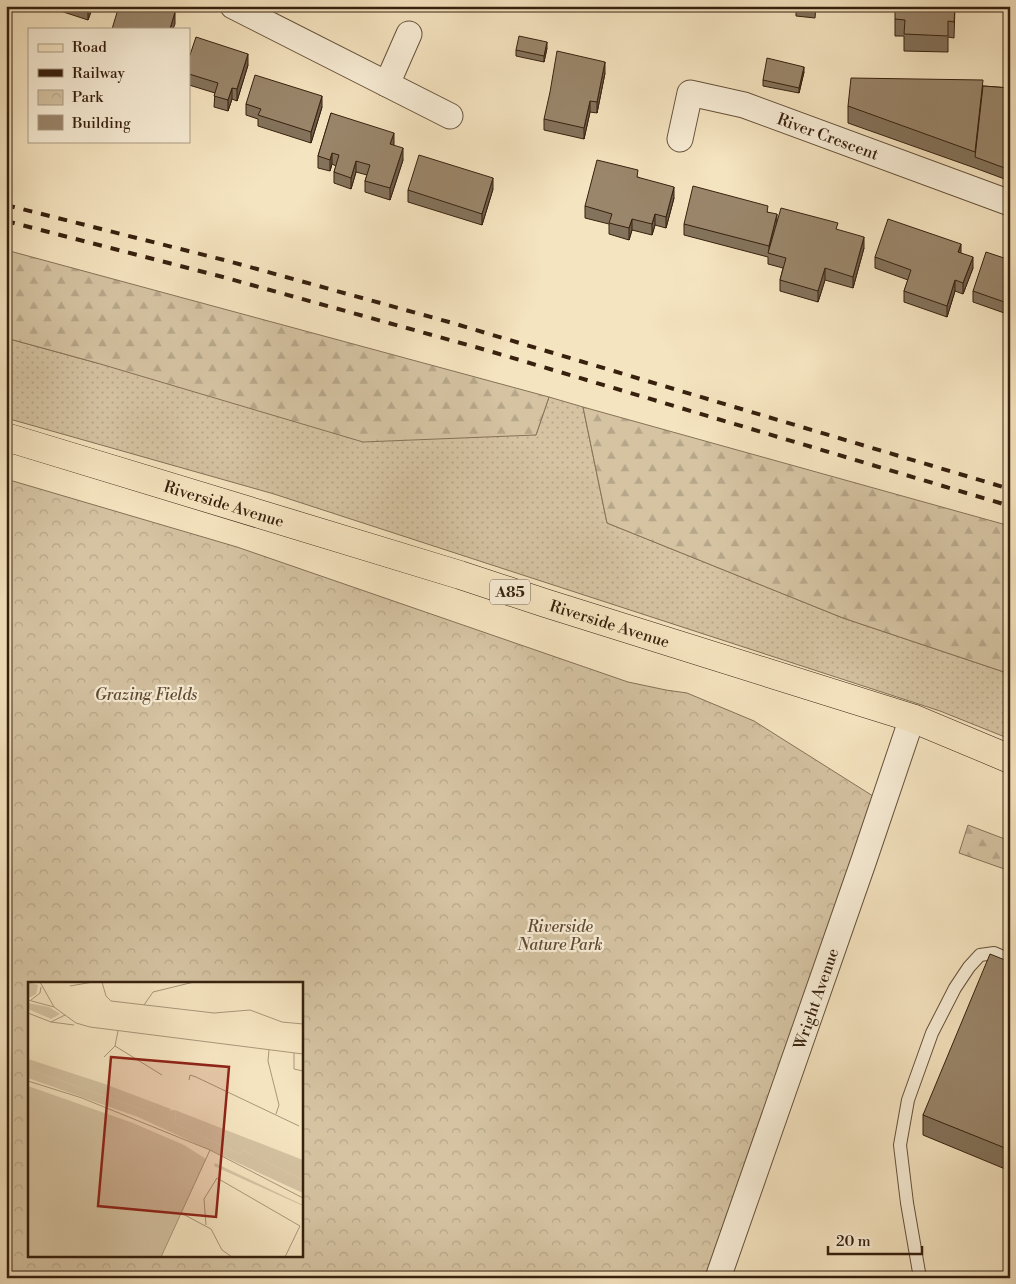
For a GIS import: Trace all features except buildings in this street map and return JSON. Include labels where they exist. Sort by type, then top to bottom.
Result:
[{"type":"main road","name":"Riverside Avenue","points":[[6,437],[460,575],[545,604],[912,718],[1010,759]]},
{"type":"street","points":[[233,6],[450,116]]},
{"type":"street","points":[[386,84],[409,34]]},
{"type":"street","name":"River Crescent","points":[[680,139],[690,93],[744,105],[1010,203]]},
{"type":"street","name":"Wright Avenue","points":[[718,1278],[912,718]]},
{"type":"lane","points":[[920,1278],[907,1203],[900,1145],[908,1100],[932,1033],[955,988],[969,967],[980,955],[994,953],[1010,960]]},
{"type":"green space","points":[[6,250],[549,397],[536,435],[363,442],[6,338]]},
{"type":"green space","points":[[6,338],[97,363],[536,435],[549,397],[583,407],[607,523],[843,618],[1010,674],[1010,739],[940,711],[274,494],[6,418]]},
{"type":"green space","points":[[583,407],[1010,526],[1010,674],[843,618],[607,523]]},
{"type":"green space","name":"Riverside Nature Park","points":[[6,479],[237,547],[628,682],[687,693],[754,721],[884,803],[718,1278],[6,1278]]},
{"type":"green space","points":[[968,825],[1010,841],[1010,871],[959,853]]},
{"type":"railway","points":[[6,205],[228,261],[449,322],[1010,489]]},
{"type":"railway","points":[[6,221],[223,277],[486,350],[1010,506]]},
{"type":"park label","name":"Grazing Fields","points":[[146,694]]}]
